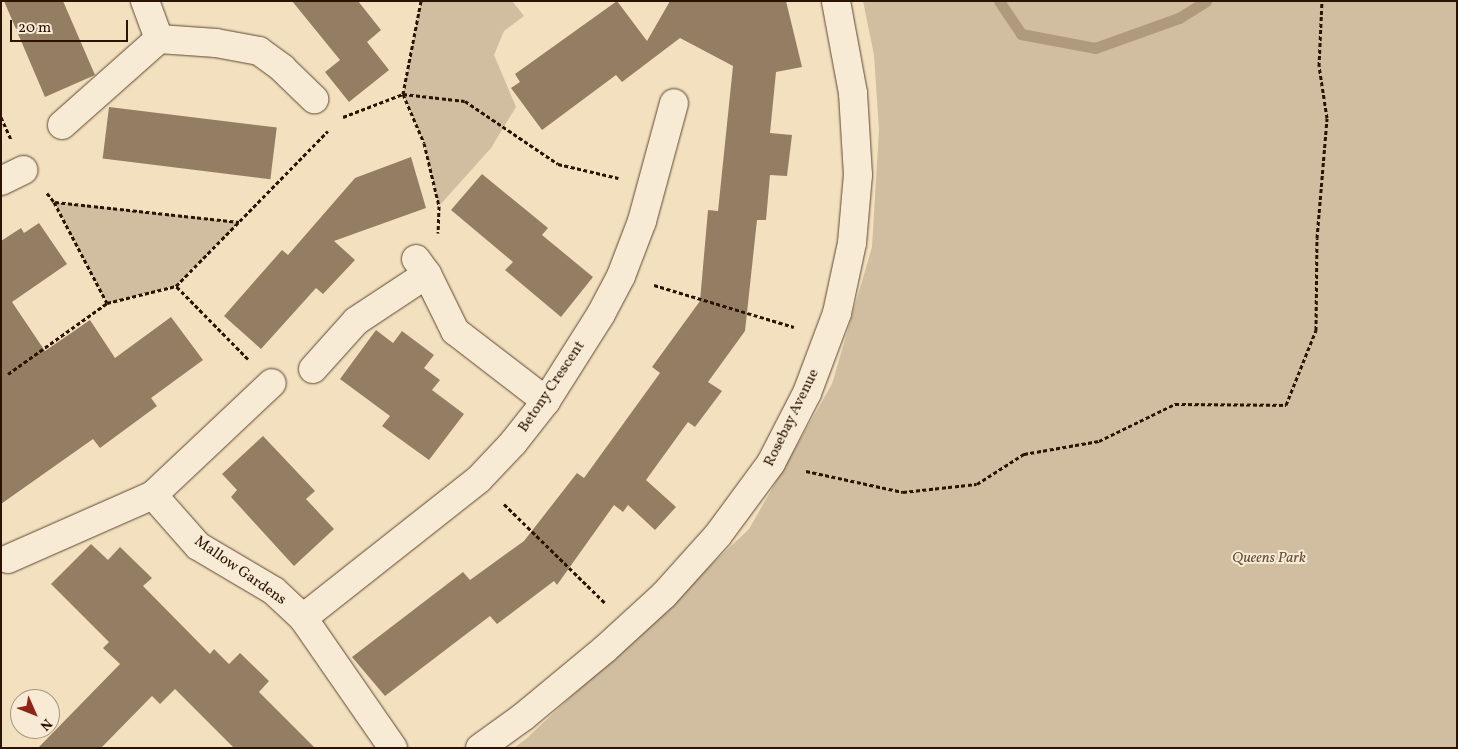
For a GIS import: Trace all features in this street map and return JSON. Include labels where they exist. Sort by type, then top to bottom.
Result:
[{"type":"street","points":[[145,1],[159,39]]},
{"type":"street","name":"Rosebay Avenue","points":[[480,748],[523,717],[664,595],[718,535],[771,463],[807,393],[837,313],[852,243],[858,175],[853,93],[836,1]]},
{"type":"street","points":[[62,125],[159,39],[216,43],[259,51],[282,68],[314,99]]},
{"type":"street","name":"Betony Crescent","points":[[303,618],[479,478],[513,443],[546,401],[601,314],[621,276],[642,221],[674,102]]},
{"type":"street","points":[[313,369],[356,321],[421,267],[455,331],[546,401]]},
{"type":"street","points":[[8,560],[153,495],[272,383]]},
{"type":"street","name":"Mallow Gardens","points":[[153,495],[198,546],[274,591],[303,618],[393,748]]},
{"type":"path","points":[[421,1],[403,94],[424,143],[439,206],[437,243],[421,267]]},
{"type":"path","points":[[771,463],[903,492],[977,484],[1024,454],[1099,441],[1175,404],[1286,405],[1316,330],[1316,238],[1327,118],[1320,66],[1322,1]]},
{"type":"path","points":[[341,118],[403,94],[465,101],[558,164],[652,185]]},
{"type":"path","points":[[8,374],[107,303],[176,286],[334,125]]},
{"type":"path","points":[[13,175],[54,202],[239,222]]},
{"type":"path","points":[[54,202],[107,303]]},
{"type":"path","points":[[621,276],[828,337]]},
{"type":"path","points":[[176,286],[272,383]]},
{"type":"path","points":[[479,478],[628,628]]},
{"type":"green space","points":[[421,1],[512,1],[524,16],[504,31],[494,55],[516,107],[491,148],[439,206],[424,143],[403,94]]},
{"type":"green space","name":"Queens Park","points":[[863,1],[1457,1],[1457,748],[514,748],[527,738],[749,529],[832,384],[872,247],[879,130],[874,55]]},
{"type":"green space","points":[[54,202],[239,222],[176,286],[107,303]]},
{"type":"building","points":[[4,1],[63,1],[95,75],[45,97]]},
{"type":"building","points":[[292,1],[358,1],[381,30],[367,42],[389,70],[349,102],[325,72],[340,60]]},
{"type":"building","points":[[617,1],[647,41],[670,1],[786,1],[802,67],[776,72],[770,133],[792,135],[787,176],[770,175],[766,220],[757,220],[745,331],[708,382],[722,391],[695,427],[688,422],[646,480],[676,507],[655,530],[628,505],[623,512],[614,505],[557,585],[554,581],[497,624],[490,616],[385,696],[352,657],[463,572],[470,580],[524,541],[577,473],[584,478],[660,373],[652,367],[700,301],[708,210],[718,211],[733,66],[680,38],[622,82],[616,75],[542,130],[511,88],[520,82],[515,74]]},
{"type":"building","points":[[109,107],[277,128],[270,179],[103,159]]},
{"type":"building","points":[[411,157],[426,208],[334,241],[355,260],[323,294],[316,288],[261,349],[224,316],[282,250],[288,255],[355,178]]},
{"type":"building","points":[[482,174],[548,228],[542,235],[593,277],[561,317],[505,270],[513,262],[451,210]]},
{"type":"building","points":[[39,223],[67,264],[12,302],[45,351],[90,320],[115,358],[171,317],[203,360],[151,398],[157,406],[100,448],[93,439],[1,504],[1,241],[21,228],[24,233]]},
{"type":"building","points":[[376,330],[393,343],[402,331],[434,355],[424,368],[440,380],[432,390],[464,414],[429,460],[382,426],[390,416],[340,379]]},
{"type":"building","points":[[263,436],[315,491],[306,499],[334,529],[294,566],[231,497],[237,490],[222,474]]},
{"type":"building","points":[[91,544],[108,560],[120,547],[152,578],[143,586],[210,654],[214,649],[229,664],[240,653],[269,681],[259,692],[315,748],[234,748],[175,689],[160,704],[152,696],[101,748],[38,748],[47,739],[60,739],[60,725],[120,664],[103,648],[109,642],[51,584]]},
{"type":"waterway","points":[[999,1],[1021,34],[1095,48],[1179,18],[1206,1]]}]
